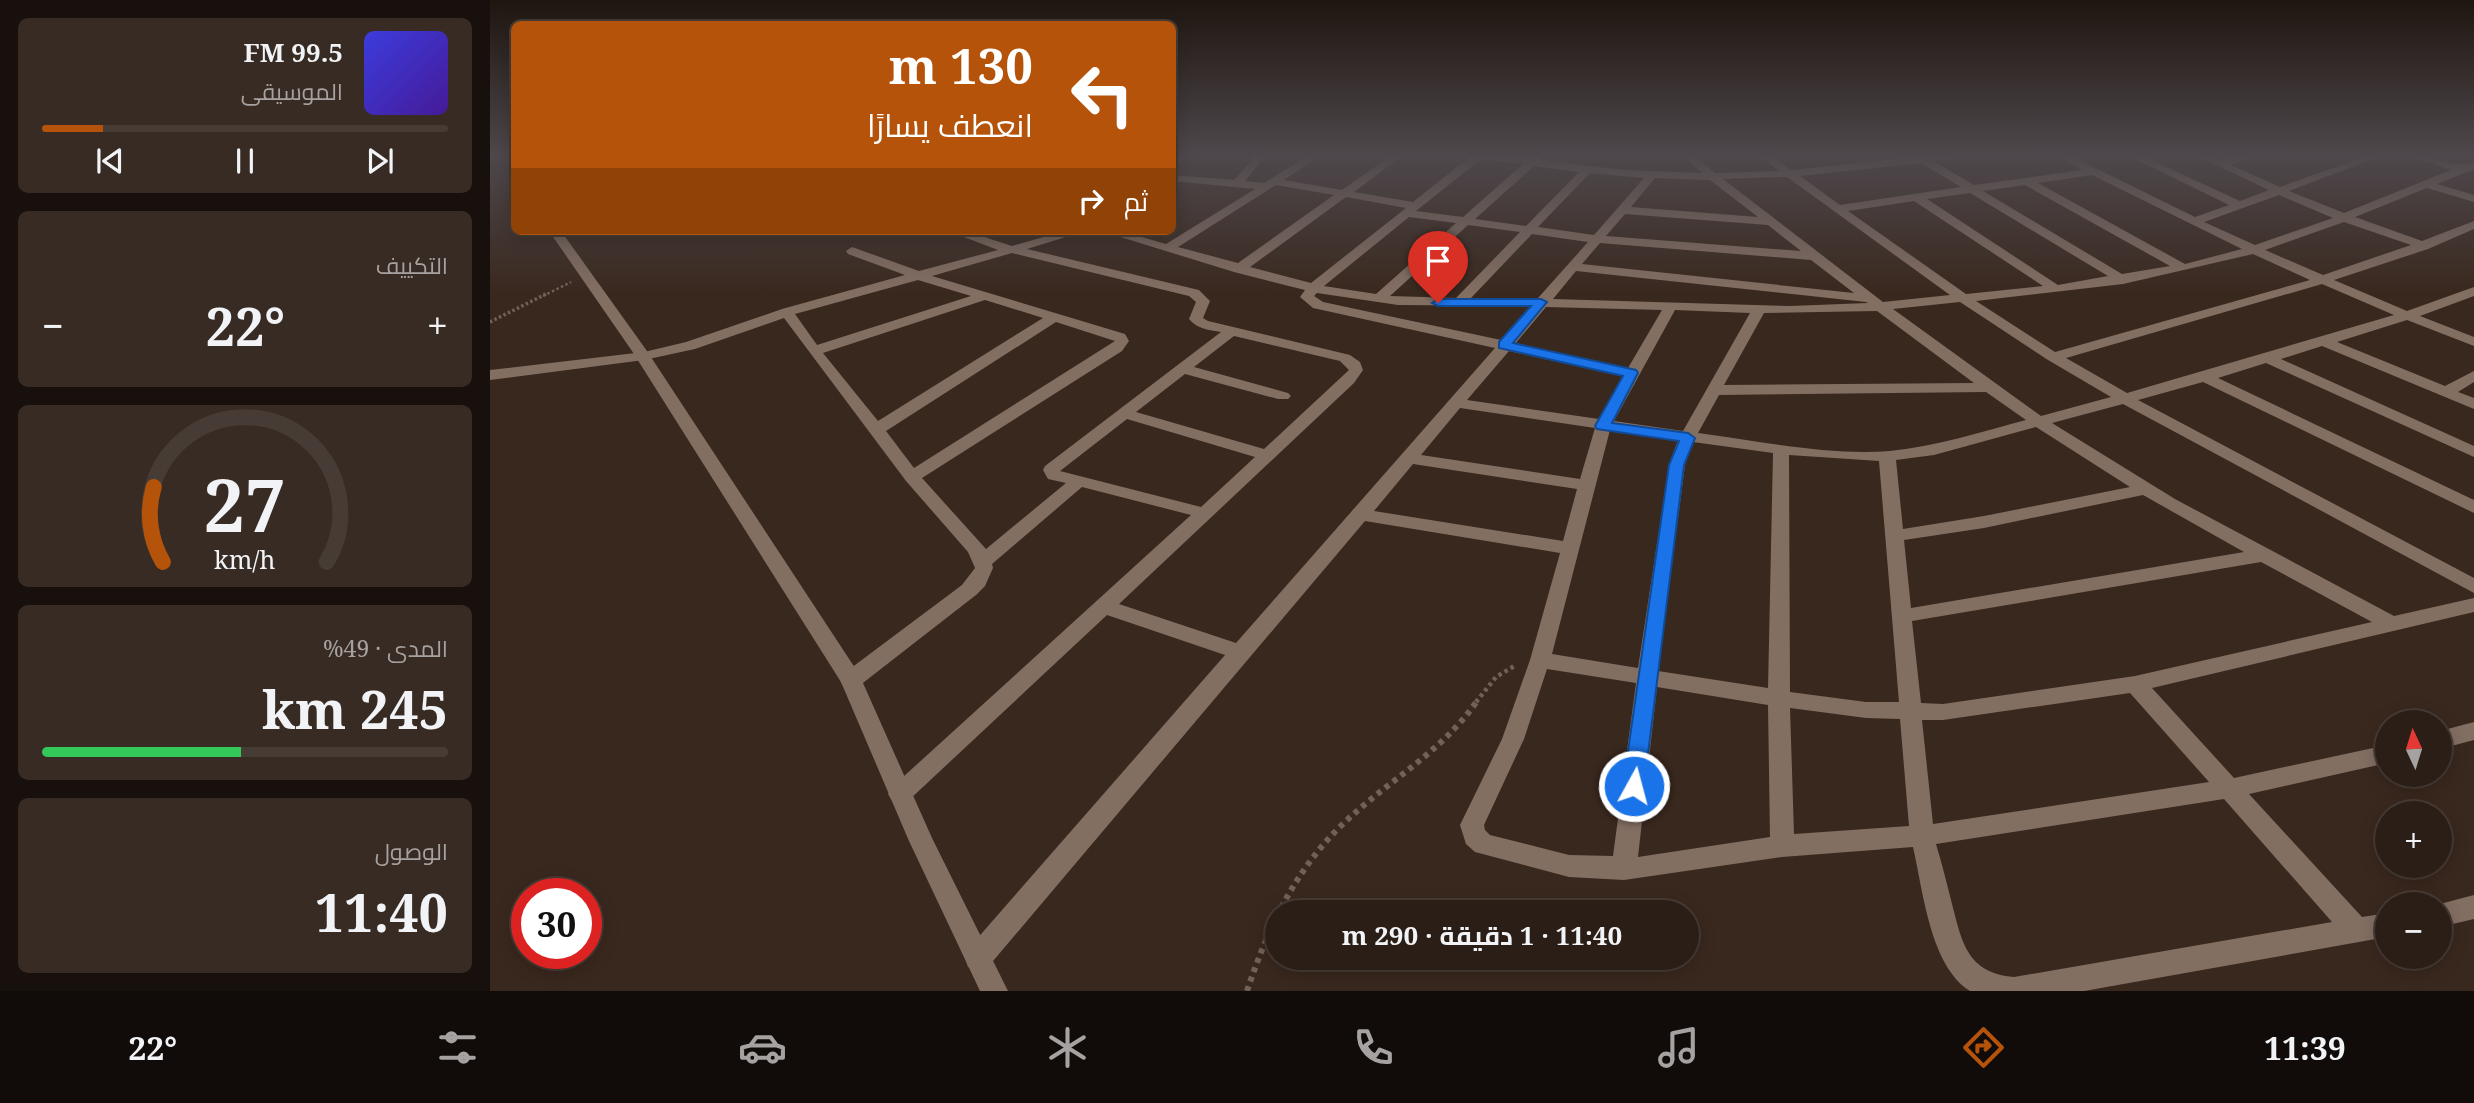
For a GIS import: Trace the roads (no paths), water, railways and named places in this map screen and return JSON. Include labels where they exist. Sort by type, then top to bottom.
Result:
[{"type":"street","points":[[1168,248],[1241,201]]},
{"type":"street","points":[[1240,269],[1334,201]]},
{"type":"street","points":[[1379,201],[1465,223],[1596,239],[1814,256]]},
{"type":"street","points":[[1421,201],[1313,288],[1307,298],[1318,305],[1631,373]]},
{"type":"street","points":[[1378,299],[1489,201]]},
{"type":"street","points":[[1458,303],[1559,201]]},
{"type":"street","points":[[978,958],[1629,201]]},
{"type":"street","points":[[1744,201],[1874,302],[2040,423],[2147,489],[2394,625]]},
{"type":"street","points":[[1827,201],[2053,357],[2127,400],[2474,586]]},
{"type":"street","points":[[1837,209],[1888,201]]},
{"type":"street","points":[[1922,201],[2056,289]]},
{"type":"street","points":[[1992,201],[2123,280]]},
{"type":"street","points":[[2063,201],[2183,268]]},
{"type":"street","points":[[2154,201],[2324,281],[2474,341]]},
{"type":"street","points":[[2231,201],[2239,205]]},
{"type":"street","points":[[2194,221],[2249,201]]},
{"type":"street","points":[[2304,201],[2424,246]]},
{"type":"street","points":[[1121,235],[1313,288],[1378,299],[1759,309],[1966,299],[2123,280],[2256,249],[2384,201]]},
{"type":"street","points":[[1622,209],[1770,222]]},
{"type":"street","points":[[2053,357],[2324,281],[2424,246],[2474,225]]},
{"type":"street","points":[[558,235],[612,315],[644,356],[665,393],[851,680],[900,794],[994,991]]},
{"type":"street","points":[[900,794],[1354,375],[1355,365],[1345,358],[1203,324],[1196,319],[1203,302],[1194,293],[1009,249],[966,235]]},
{"type":"street","points":[[490,375],[644,356],[690,346],[788,312],[1063,235]]},
{"type":"street","points":[[852,251],[916,275],[1120,337],[1122,341],[1117,348],[912,477]]},
{"type":"street","points":[[1572,267],[1874,302]]},
{"type":"street","points":[[1455,403],[1781,450],[1834,456],[1887,456],[1934,450],[2127,400],[2406,316],[2474,290]]},
{"type":"street","points":[[814,351],[987,295]]},
{"type":"street","points":[[2453,299],[2474,306]]},
{"type":"street","points":[[1671,306],[1603,426],[1540,660],[1513,739],[1472,825],[1472,833],[1484,844],[1569,866],[1624,869],[1667,865],[1782,846],[1922,836],[2229,789],[2375,757]]},
{"type":"street","points":[[1624,869],[1676,465],[1759,309]]},
{"type":"street","points":[[788,312],[814,351],[912,477],[977,550],[983,561],[981,575],[970,590],[851,680]]},
{"type":"street","points":[[876,430],[1056,316]]},
{"type":"street","points":[[1204,513],[1054,475],[1051,470],[1230,332]]},
{"type":"street","points":[[2323,341],[2474,404]]},
{"type":"street","points":[[2267,358],[2474,452]]},
{"type":"street","points":[[1182,368],[1283,396]]},
{"type":"street","points":[[2446,393],[2474,376]]},
{"type":"street","points":[[2205,377],[2474,507]]},
{"type":"street","points":[[1714,390],[1992,387]]},
{"type":"street","points":[[1123,413],[1266,455]]},
{"type":"street","points":[[1781,450],[1779,698],[1782,846]]},
{"type":"street","points":[[1887,456],[1922,836],[1954,957],[1964,971],[1980,983],[1997,990],[2014,990],[2375,927]]},
{"type":"street","points":[[1407,458],[1586,485]]},
{"type":"street","points":[[983,561],[1079,481]]},
{"type":"street","points":[[1894,536],[2045,511],[2147,489]]},
{"type":"street","points":[[1360,514],[1568,548]]},
{"type":"street","points":[[1902,615],[2265,555]]},
{"type":"street","points":[[1540,660],[1866,710],[1911,712],[1973,709],[2135,684],[2474,605]]},
{"type":"street","points":[[1103,606],[1241,653]]},
{"type":"street","points":[[2135,684],[2356,930]]},
{"type":"street","points":[[2452,737],[2474,731]]},
{"type":"street","points":[[2452,912],[2474,907]]}]
